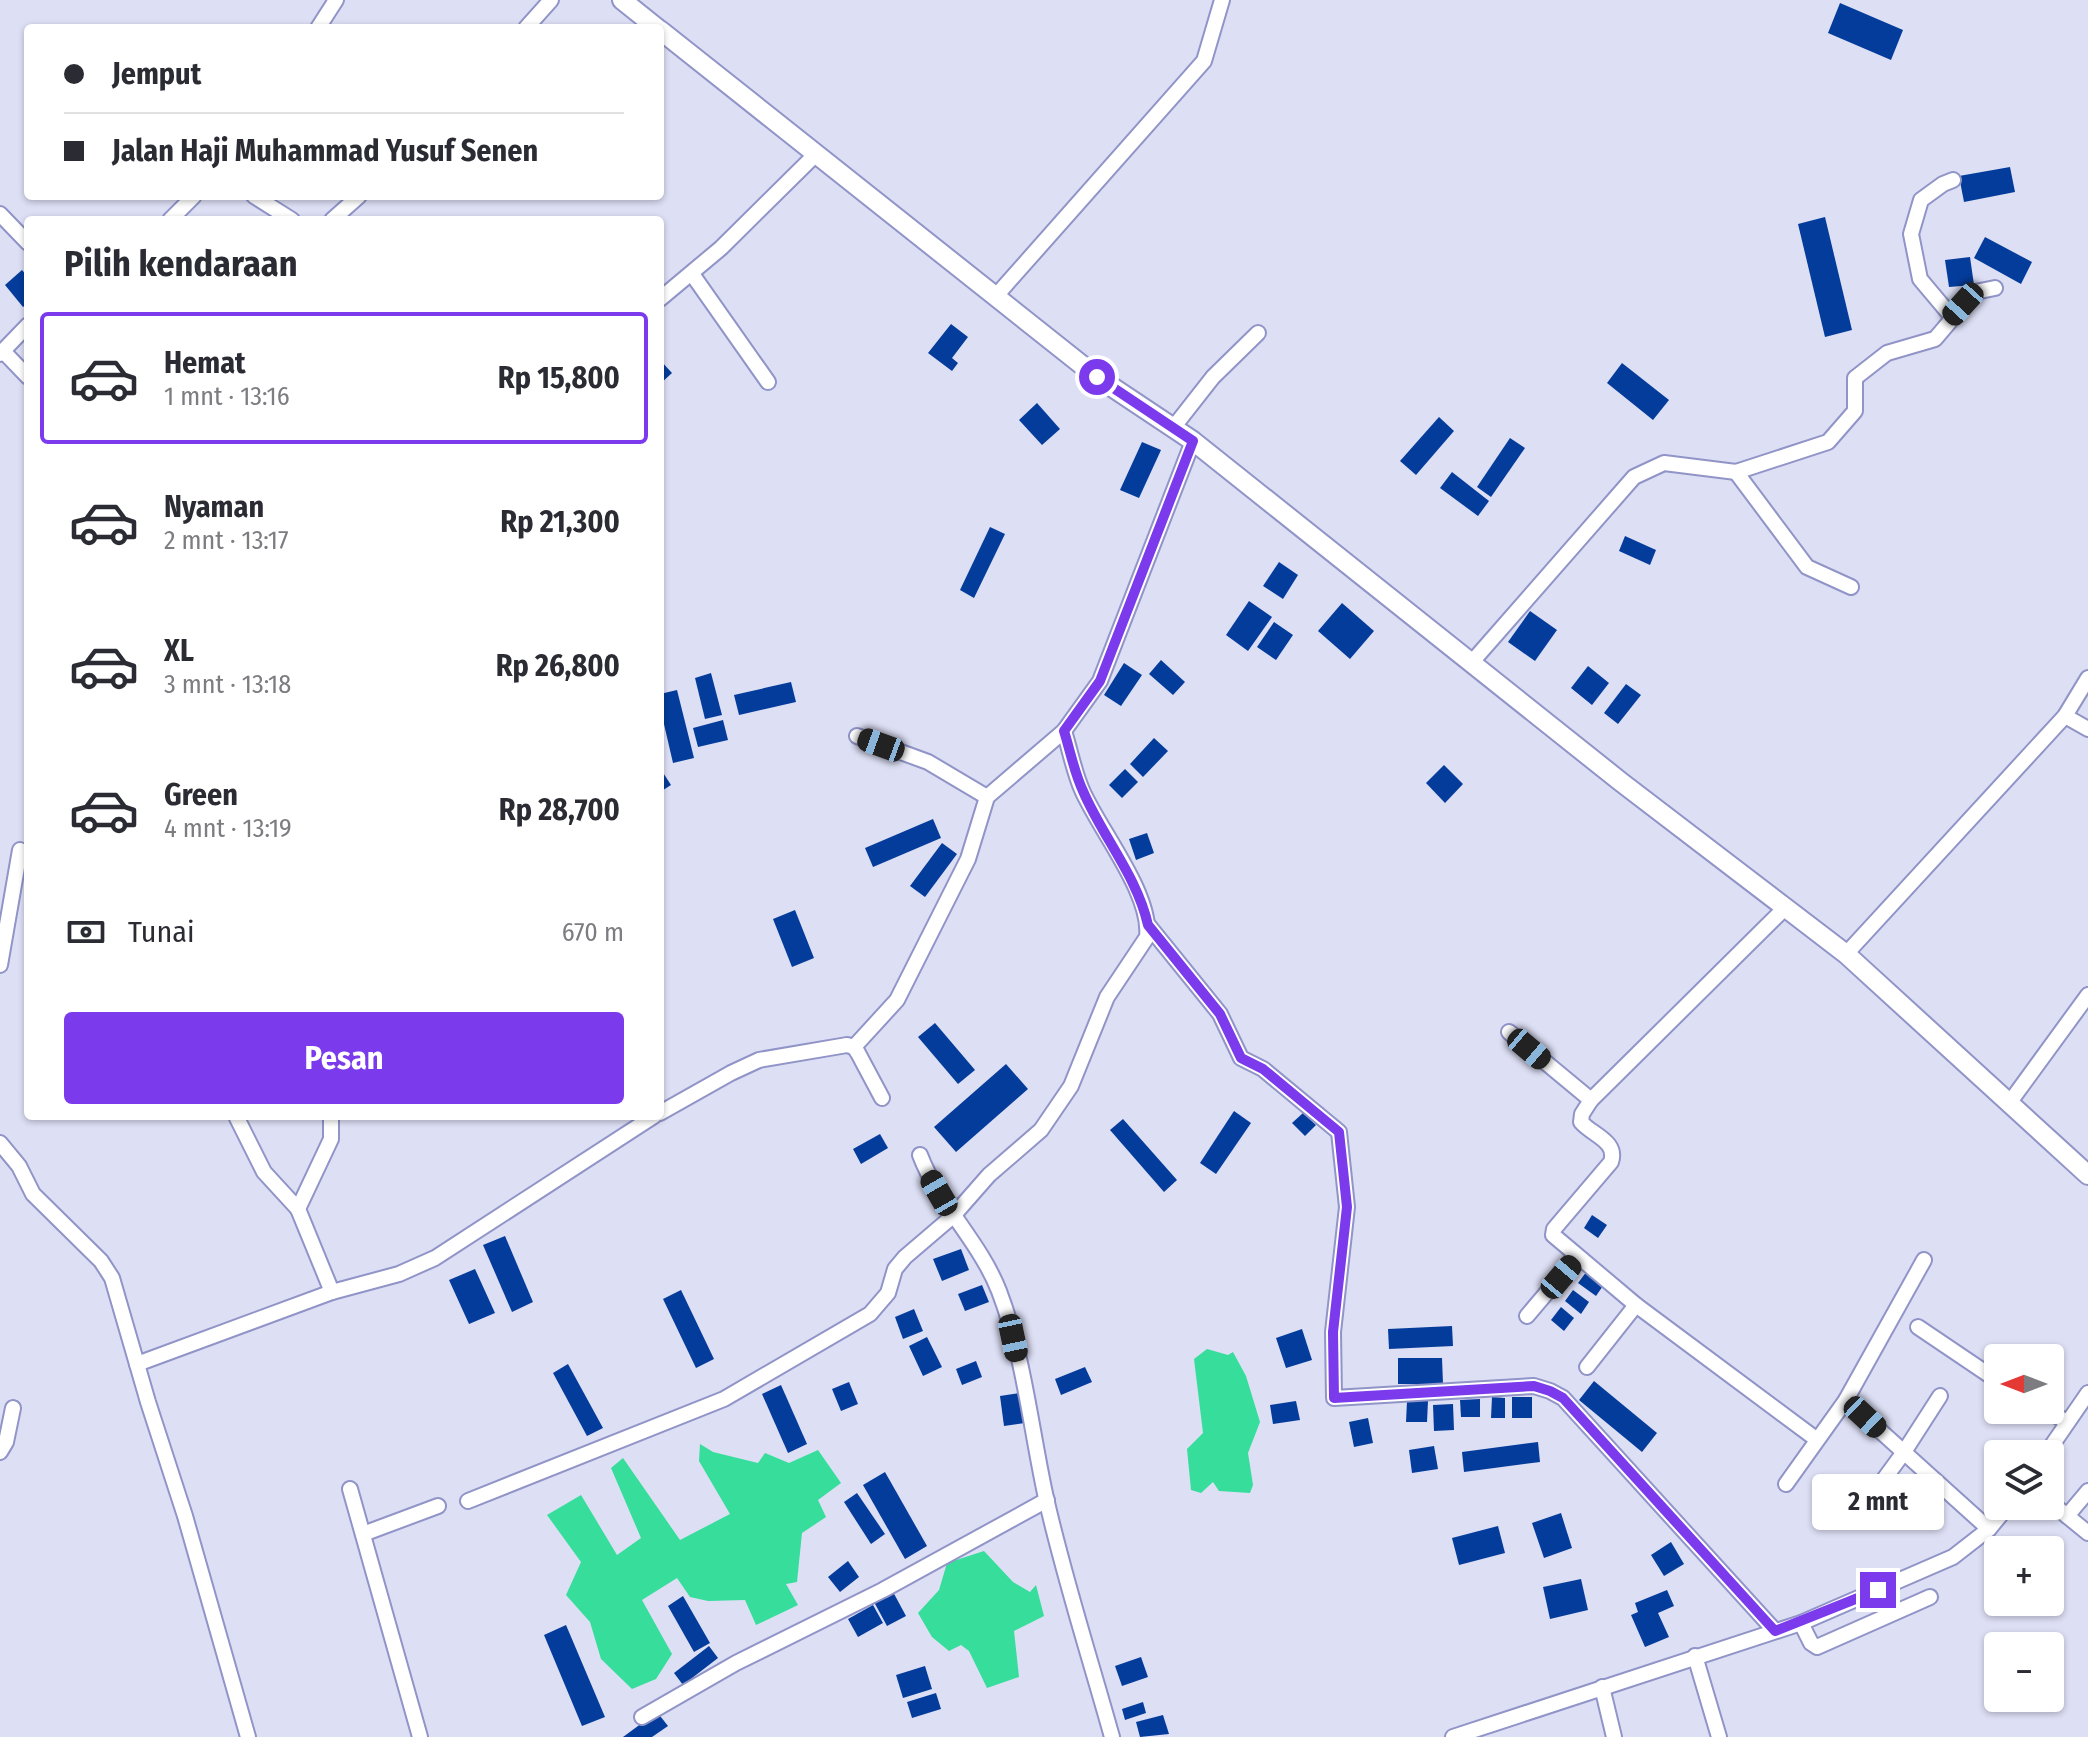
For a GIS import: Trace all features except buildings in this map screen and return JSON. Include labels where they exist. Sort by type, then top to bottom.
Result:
[{"type":"street","points":[[321,24],[336,0]]},
{"type":"street","points":[[530,24],[551,0]]},
{"type":"street","points":[[622,0],[653,24]]},
{"type":"street","points":[[995,297],[1204,61],[1222,0]]},
{"type":"street","points":[[664,33],[1097,377],[1193,441],[1621,782],[1846,954],[2088,1175]]},
{"type":"street","points":[[664,296],[692,274],[815,155]]},
{"type":"street","points":[[1952,317],[1920,279],[1911,234],[1921,200],[1953,180]]},
{"type":"street","points":[[174,216],[190,200]]},
{"type":"street","points":[[260,200],[286,216]]},
{"type":"street","points":[[336,216],[354,200]]},
{"type":"street","points":[[0,214],[24,239]]},
{"type":"street","points":[[692,274],[768,382]]},
{"type":"street","points":[[1472,662],[1634,477],[1664,463],[1736,472],[1828,442],[1855,411],[1855,378],[1887,353],[1935,339],[1975,292],[1995,288]]},
{"type":"street","points":[[24,329],[1,352],[24,373]]},
{"type":"street","points":[[1173,428],[1213,377],[1258,333]]},
{"type":"street","points":[[854,1047],[897,1000],[968,859],[987,797],[1064,731],[1100,681],[1193,441]]},
{"type":"street","points":[[1736,472],[1807,567],[1851,587]]},
{"type":"street","points":[[1846,954],[2065,716],[2088,678]]},
{"type":"street","points":[[2065,716],[2088,729]]},
{"type":"street","points":[[468,1501],[724,1399],[870,1314],[888,1293],[895,1269],[905,1257],[953,1216],[989,1175],[1041,1130],[1071,1086],[1107,997],[1147,937],[1148,925],[1145,910],[1082,790],[1064,731]]},
{"type":"street","points":[[857,736],[928,762],[987,797]]},
{"type":"street","points":[[0,965],[20,850]]},
{"type":"street","points":[[1786,907],[1591,1100],[1582,1114],[1581,1122],[1610,1145],[1613,1155],[1611,1162],[1554,1229],[1554,1237],[1636,1305],[1816,1439]]},
{"type":"street","points":[[1148,925],[1220,1014],[1241,1058],[1263,1069],[1339,1132],[1347,1207],[1333,1332],[1334,1398],[1534,1386],[1550,1391],[1563,1398],[1775,1631]]},
{"type":"street","points":[[2010,1102],[2088,995]]},
{"type":"street","points":[[1509,1032],[1591,1100]]},
{"type":"street","points":[[664,1111],[759,1060],[847,1045],[854,1047],[882,1098]]},
{"type":"street","points":[[238,1120],[264,1172],[298,1209],[332,1292]]},
{"type":"street","points":[[298,1209],[331,1139],[331,1120]]},
{"type":"street","points":[[137,1364],[332,1292],[399,1274],[435,1258],[633,1121]]},
{"type":"street","points":[[0,1143],[19,1166],[27,1186],[38,1200],[107,1269],[185,1516],[248,1737]]},
{"type":"street","points":[[920,1155],[953,1216],[987,1266],[1005,1309],[1047,1500],[1112,1737]]},
{"type":"street","points":[[1527,1316],[1577,1257]]},
{"type":"street","points":[[1786,1484],[1846,1400],[1924,1260]]},
{"type":"street","points":[[1587,1367],[1636,1305]]},
{"type":"street","points":[[1918,1327],[1984,1372]]},
{"type":"street","points":[[2055,1440],[2088,1393]]},
{"type":"street","points":[[1857,1516],[1940,1396]]},
{"type":"street","points":[[1846,1400],[1989,1529]]},
{"type":"street","points":[[0,1452],[6,1442],[13,1408]]},
{"type":"street","points":[[350,1489],[420,1737]]},
{"type":"street","points":[[2067,1516],[2088,1491]]},
{"type":"street","points":[[642,1717],[736,1663],[883,1590],[1047,1500]]},
{"type":"street","points":[[363,1534],[438,1506]]},
{"type":"street","points":[[2064,1514],[2088,1533]]},
{"type":"street","points":[[1459,1736],[1801,1623],[1953,1557],[1996,1520]]},
{"type":"street","points":[[1801,1623],[1811,1643],[1817,1647],[1930,1597]]},
{"type":"street","points":[[1695,1656],[1719,1737]]},
{"type":"street","points":[[1602,1687],[1614,1737]]},
{"type":"shaded area","points":[[1207,1349],[1228,1355],[1233,1352],[1246,1376],[1260,1422],[1248,1453],[1253,1485],[1250,1493],[1219,1491],[1213,1482],[1201,1493],[1191,1490],[1187,1449],[1203,1433],[1194,1359]]},
{"type":"shaded area","points":[[700,1444],[713,1452],[758,1463],[765,1453],[789,1463],[818,1450],[841,1483],[818,1500],[826,1517],[802,1533],[797,1582],[786,1584],[798,1605],[756,1625],[745,1600],[708,1601],[690,1597],[677,1578],[642,1600],[672,1654],[656,1679],[632,1689],[601,1659],[590,1622],[566,1595],[581,1562],[547,1515],[581,1495],[617,1555],[641,1538],[611,1468],[623,1458],[680,1540],[730,1514],[699,1461]]},
{"type":"shaded area","points":[[984,1551],[1013,1582],[1030,1592],[1036,1585],[1044,1616],[1014,1631],[1019,1677],[987,1688],[969,1651],[961,1645],[949,1651],[932,1637],[918,1613],[939,1590],[947,1563]]},
{"type":"route","points":[[1097,377],[1193,441],[1100,681],[1064,731],[1082,790],[1145,910],[1148,925],[1173,952],[1220,1014],[1241,1058],[1263,1069],[1339,1132],[1347,1207],[1333,1332],[1334,1398],[1534,1386],[1550,1391],[1563,1398],[1775,1631],[1878,1590]]}]
